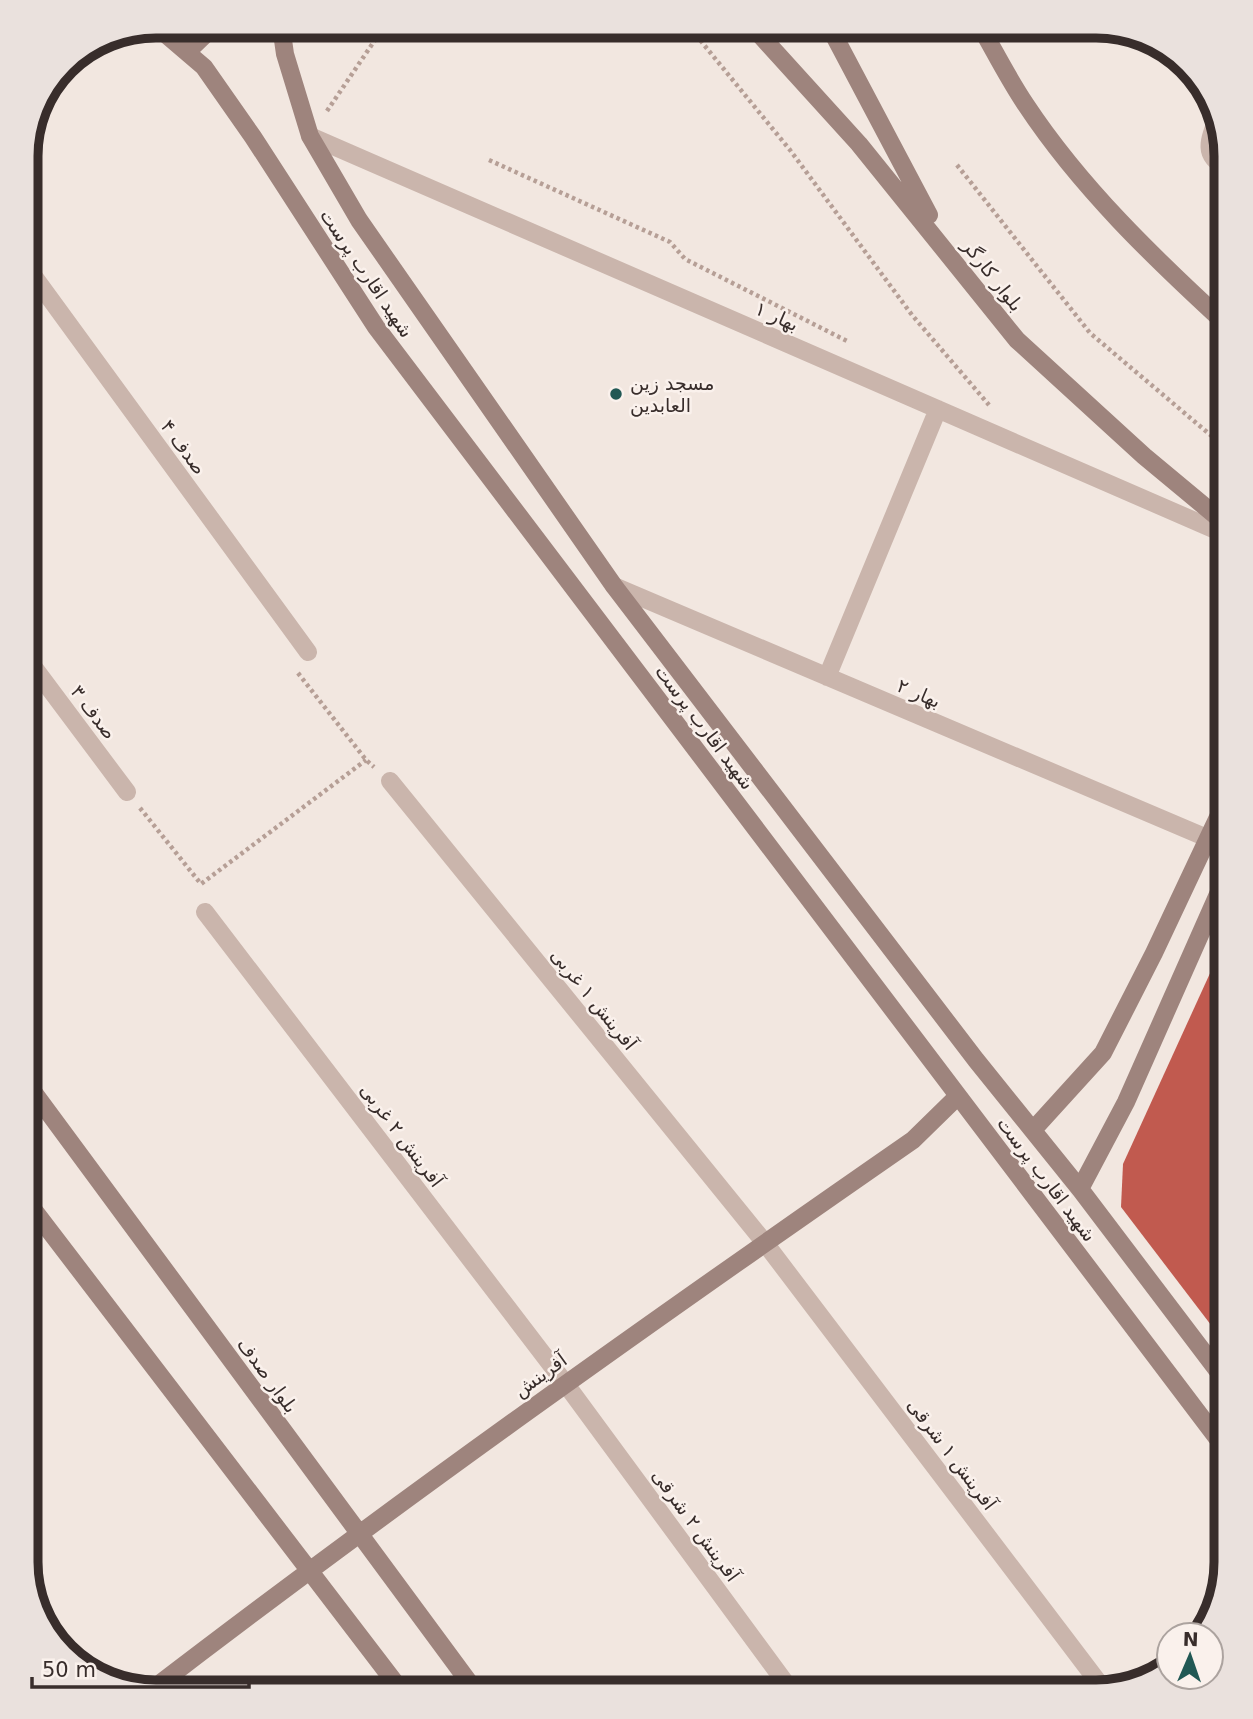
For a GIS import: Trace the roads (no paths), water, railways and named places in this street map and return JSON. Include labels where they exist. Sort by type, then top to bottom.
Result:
[{"type":"main road","name":"شهید اقارب پرست","points":[[170,38],[204,67],[376,327],[1214,1434]]},
{"type":"main road","points":[[187,52],[201,38]]},
{"type":"main road","name":"شهید اقارب پرست","points":[[283,38],[310,136],[359,220],[614,586],[976,1060],[1080,1189],[1214,1366]]},
{"type":"main road","name":"بلوار کارگر","points":[[763,39],[859,144],[1017,340],[1144,456],[1214,514]]},
{"type":"main road","points":[[836,39],[950,254]]},
{"type":"main road","points":[[987,39],[1026,105],[1086,185],[1158,262],[1214,313]]},
{"type":"main road","points":[[1033,1130],[1103,1053],[1154,953],[1214,824]]},
{"type":"main road","points":[[1080,1189],[1126,1102],[1214,903]]},
{"type":"main road","name":"آفرینش","points":[[165,1680],[309,1569],[565,1383],[913,1140],[958,1096]]},
{"type":"main road","name":"بلوار صدف","points":[[38,1099],[467,1680]]},
{"type":"main road","points":[[38,1216],[393,1680]]},
{"type":"street","name":"بهار ۱","points":[[310,136],[1214,529]]},
{"type":"street","name":"صدف ۴","points":[[39,283],[308,652]]},
{"type":"street","points":[[827,677],[939,410]]},
{"type":"street","name":"بهار ۲","points":[[614,586],[1207,838]]},
{"type":"street","name":"صدف ۳","points":[[39,674],[127,792]]},
{"type":"street","name":"آفرینش ۱ غربی","points":[[390,781],[765,1243]]},
{"type":"street","name":"آفرینش ۲ غربی","points":[[205,912],[565,1383]]},
{"type":"street","name":"آفرینش ۱ شرقی","points":[[765,1243],[1097,1680]]},
{"type":"street","name":"آفرینش ۲ شرقی","points":[[565,1383],[783,1680]]},
{"type":"lane","points":[[1210,128],[1205,140],[1207,152],[1214,162]]},
{"type":"place","name":"مسجد زین العابدین","points":[[616,394]]}]
